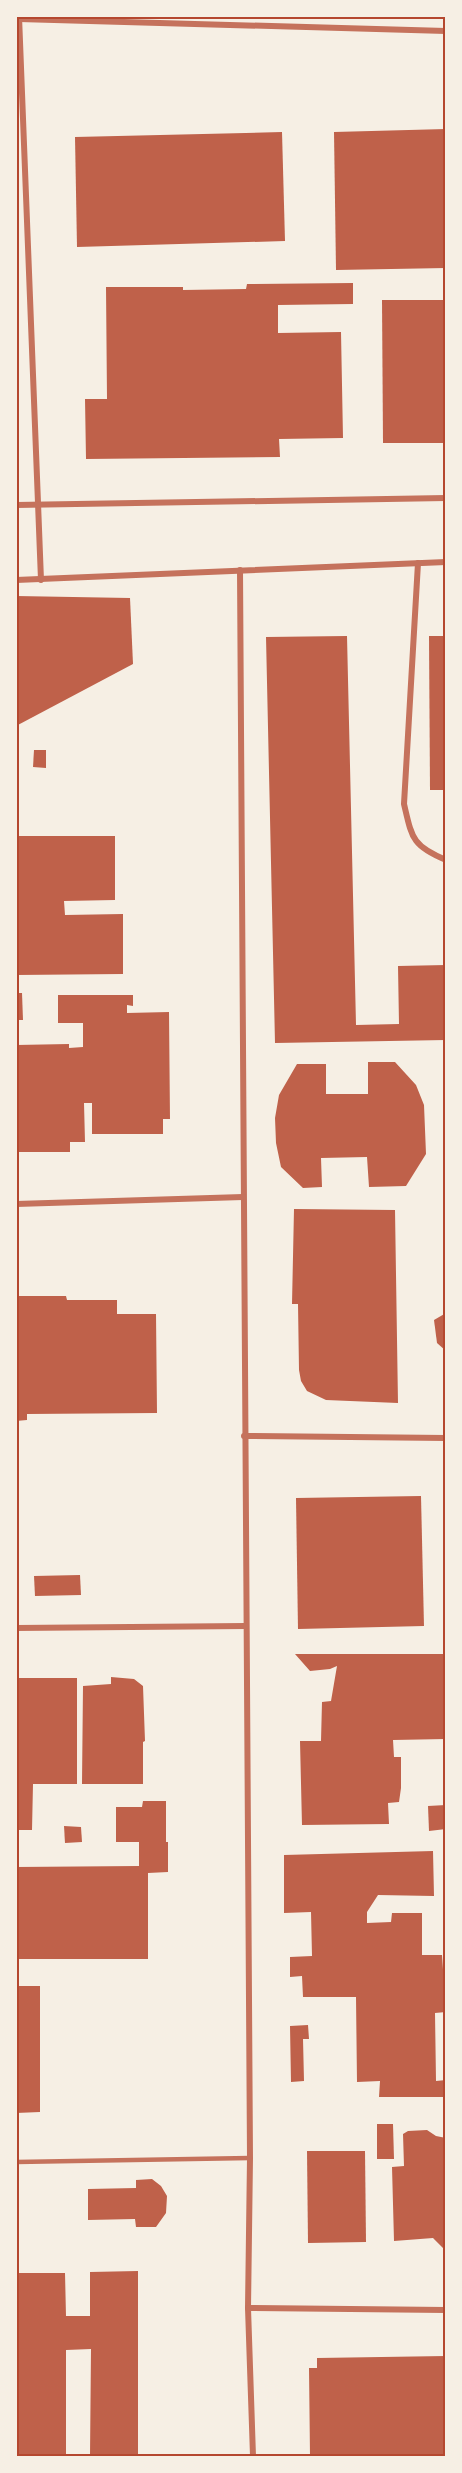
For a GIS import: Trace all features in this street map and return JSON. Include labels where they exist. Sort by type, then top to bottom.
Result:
[{"type":"street","points":[[41,580],[40,504],[19,18],[446,31]]},
{"type":"street","points":[[16,505],[446,498]]},
{"type":"street","points":[[16,580],[446,562]]},
{"type":"street","points":[[418,563],[404,804],[410,831],[420,849],[446,860]]},
{"type":"street","points":[[240,570],[250,2158],[248,2308],[253,2457]]},
{"type":"street","points":[[16,1204],[243,1197]]},
{"type":"street","points":[[244,1436],[446,1438]]},
{"type":"street","points":[[16,1628],[246,1626]]},
{"type":"street","points":[[248,2308],[446,2310]]},
{"type":"lane","points":[[16,2162],[250,2158]]},
{"type":"building","points":[[446,129],[446,268],[336,270],[334,132]]},
{"type":"building","points":[[282,132],[285,241],[77,247],[75,137]]},
{"type":"building","points":[[353,283],[353,304],[278,305],[278,333],[341,332],[343,438],[279,439],[280,457],[86,459],[85,399],[107,399],[106,287],[183,287],[183,290],[246,289],[247,284]]},
{"type":"building","points":[[382,300],[446,300],[446,443],[383,443]]},
{"type":"building","points":[[16,596],[130,598],[133,664],[16,726]]},
{"type":"building","points":[[347,636],[356,1025],[399,1024],[398,966],[446,965],[446,1040],[275,1043],[266,637]]},
{"type":"building","points":[[429,636],[446,636],[446,790],[430,790]]},
{"type":"building","points":[[34,750],[46,750],[46,768],[33,767]]},
{"type":"building","points":[[16,836],[115,836],[115,900],[64,901],[65,915],[123,914],[123,974],[16,975]]},
{"type":"building","points":[[16,993],[22,993],[23,1020],[16,1020]]},
{"type":"building","points":[[58,995],[133,995],[133,1006],[127,1005],[127,1013],[169,1012],[170,1119],[163,1119],[163,1134],[92,1134],[92,1103],[84,1103],[85,1142],[70,1142],[70,1152],[16,1152],[16,1045],[69,1044],[69,1048],[83,1047],[83,1023],[58,1023]]},
{"type":"building","points":[[368,1062],[395,1062],[416,1085],[424,1105],[426,1154],[406,1186],[369,1187],[367,1157],[321,1158],[322,1187],[303,1188],[281,1167],[276,1143],[275,1118],[279,1095],[297,1064],[326,1064],[326,1094],[368,1094]]},
{"type":"building","points":[[294,1209],[395,1210],[398,1403],[326,1400],[307,1391],[301,1381],[298,1304],[292,1304]]},
{"type":"building","points":[[16,1296],[66,1296],[67,1300],[117,1300],[117,1314],[156,1314],[157,1413],[27,1414],[27,1420],[16,1421]]},
{"type":"building","points":[[446,1313],[446,1351],[437,1343],[434,1320]]},
{"type":"building","points":[[421,1496],[424,1626],[298,1629],[296,1498]]},
{"type":"building","points":[[80,1575],[81,1595],[35,1596],[34,1576]]},
{"type":"building","points":[[295,1654],[446,1654],[446,1739],[393,1740],[394,1757],[401,1757],[401,1788],[399,1802],[388,1803],[389,1824],[302,1825],[300,1741],[321,1741],[322,1702],[331,1701],[337,1666],[310,1671]]},
{"type":"building","points":[[111,1677],[134,1679],[143,1686],[145,1741],[143,1742],[143,1784],[82,1784],[83,1686],[111,1684]]},
{"type":"building","points":[[16,1678],[77,1678],[77,1784],[33,1784],[32,1830],[16,1830]]},
{"type":"building","points":[[143,1801],[166,1801],[166,1842],[168,1842],[168,1872],[148,1873],[148,1959],[16,1959],[16,1867],[139,1866],[139,1842],[116,1842],[116,1807],[142,1807]]},
{"type":"building","points":[[446,1805],[446,1829],[429,1831],[428,1806]]},
{"type":"building","points":[[64,1826],[81,1827],[82,1842],[65,1843]]},
{"type":"building","points":[[433,1851],[434,1896],[378,1895],[367,1912],[367,1923],[391,1922],[392,1913],[422,1913],[422,1955],[442,1955],[446,2012],[435,2013],[436,2081],[446,2080],[446,2097],[379,2097],[380,2081],[357,2082],[356,1997],[303,1997],[302,1976],[290,1977],[290,1957],[312,1956],[311,1912],[284,1913],[284,1855]]},
{"type":"building","points":[[16,1986],[40,1986],[40,2112],[16,2113]]},
{"type":"building","points":[[308,2025],[309,2039],[303,2039],[304,2081],[291,2082],[290,2026]]},
{"type":"building","points":[[377,2124],[393,2124],[394,2159],[377,2159]]},
{"type":"building","points":[[427,2130],[436,2136],[446,2138],[446,2251],[433,2238],[394,2241],[392,2167],[404,2166],[403,2134],[408,2131]]},
{"type":"building","points":[[307,2151],[365,2151],[366,2242],[308,2243]]},
{"type":"building","points":[[152,2179],[161,2186],[167,2196],[166,2213],[156,2227],[136,2227],[135,2219],[88,2220],[88,2189],[136,2188],[136,2180]]},
{"type":"building","points":[[138,2271],[138,2456],[90,2456],[91,2349],[66,2350],[66,2456],[17,2456],[17,2273],[65,2273],[66,2316],[90,2316],[90,2272]]},
{"type":"building","points":[[446,2356],[446,2456],[310,2456],[309,2368],[317,2368],[317,2358]]}]
